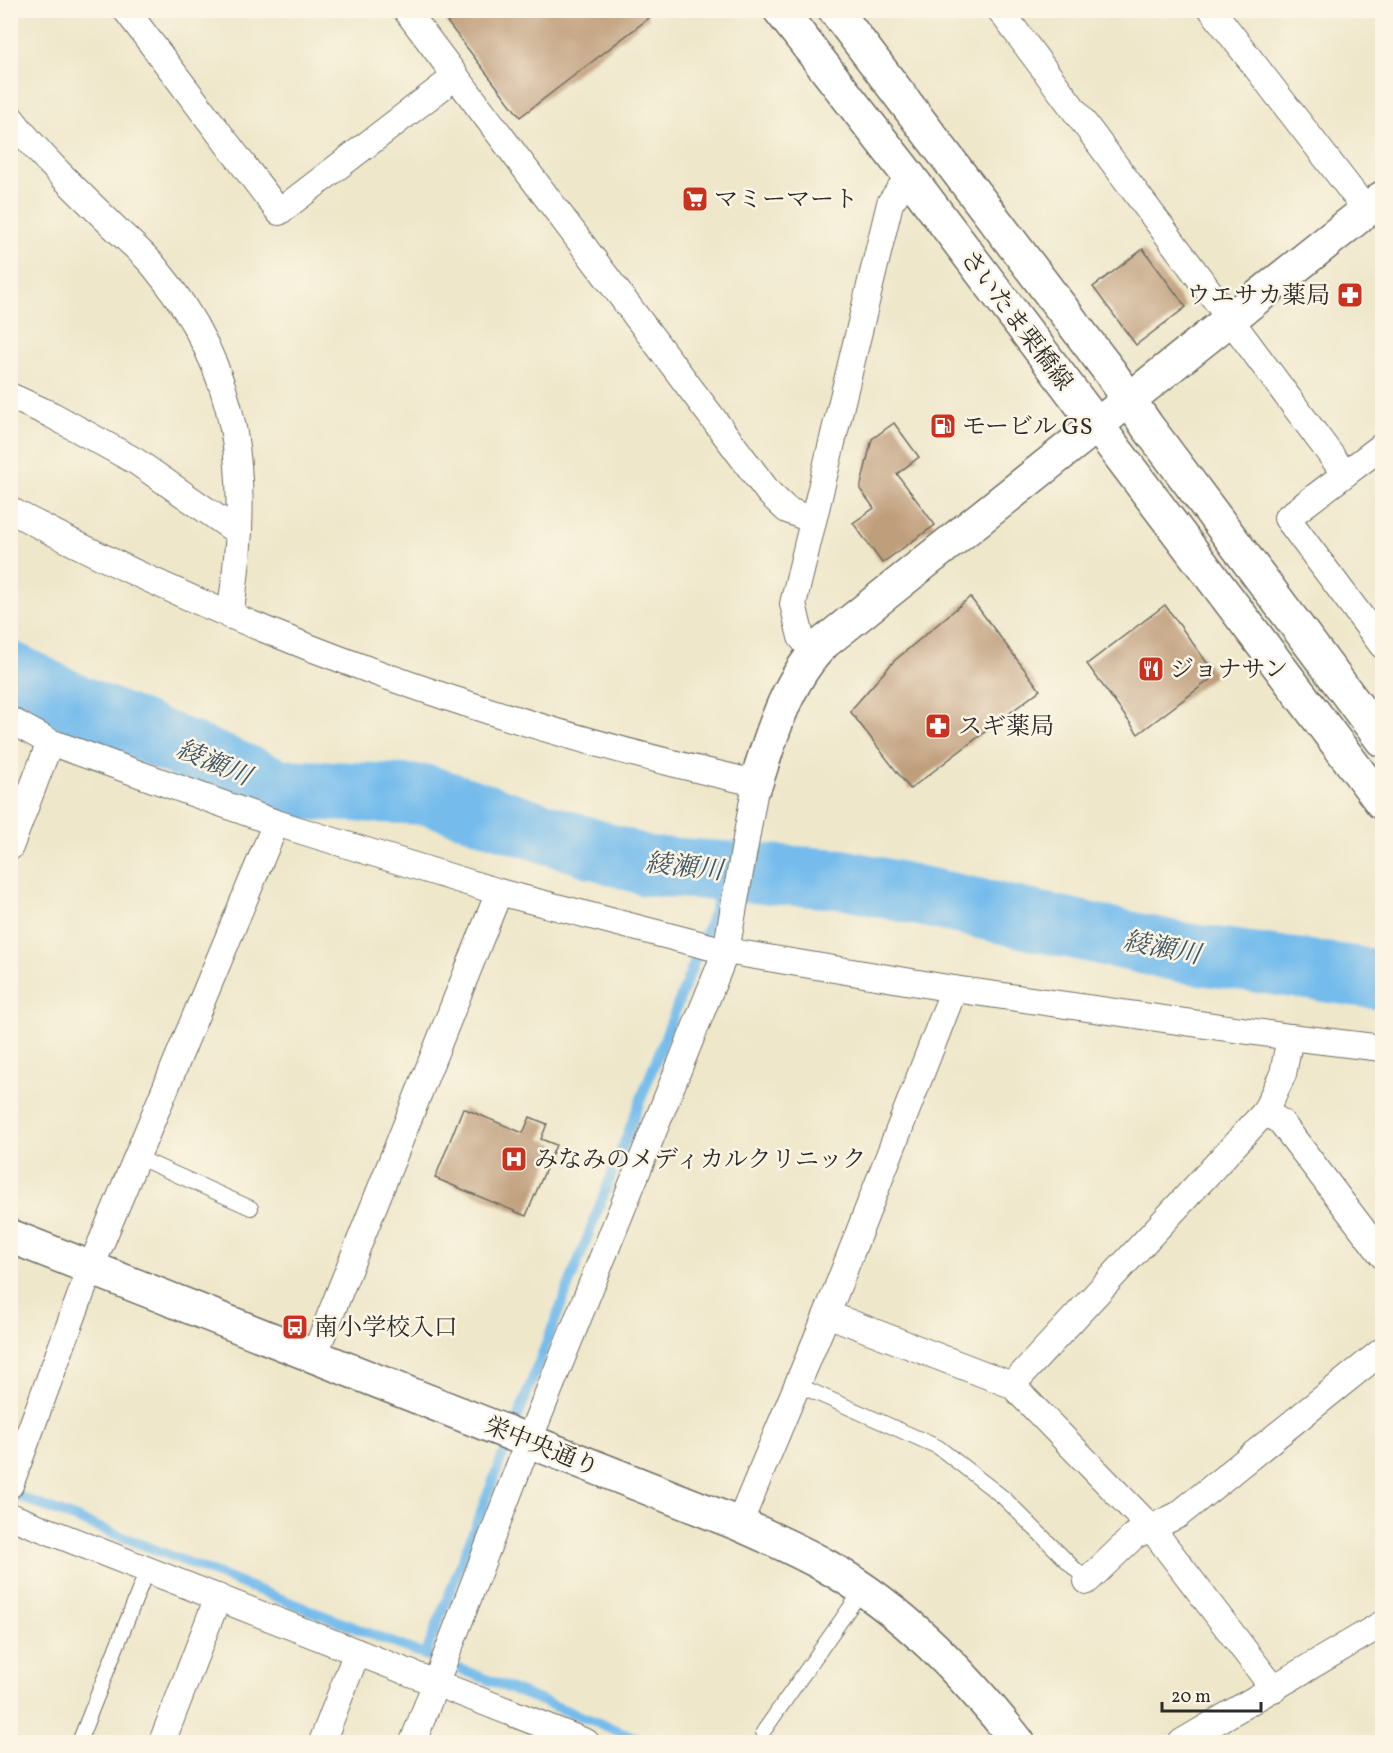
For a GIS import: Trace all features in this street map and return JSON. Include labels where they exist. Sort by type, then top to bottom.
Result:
[{"type":"street","points":[[126,10],[279,212],[455,77]]},
{"type":"street","points":[[406,10],[769,493],[787,510],[812,520]]},
{"type":"street","name":"さいたま栗橋線","points":[[780,10],[909,176],[1383,803]]},
{"type":"street","name":"さいたま栗橋線","points":[[835,10],[1131,400],[1154,436],[1383,740]]},
{"type":"street","points":[[1000,10],[1345,474]]},
{"type":"street","points":[[413,1743],[529,1440],[726,951],[756,783],[790,691],[814,653],[882,595],[1096,425],[1131,400],[1375,204],[1212,10]]},
{"type":"street","points":[[10,117],[65,180],[152,264],[194,320],[228,396],[240,473],[239,551],[230,616]]},
{"type":"street","points":[[814,653],[801,637],[793,604],[890,203],[909,176]]},
{"type":"street","points":[[10,396],[52,414],[137,462],[239,533]]},
{"type":"street","points":[[1383,446],[1287,518],[1383,645]]},
{"type":"street","points":[[10,510],[67,540],[230,616],[416,686],[502,714],[756,783]]},
{"type":"street","points":[[10,720],[50,742],[276,823],[499,892],[726,951],[954,989],[1383,1048]]},
{"type":"street","points":[[10,847],[50,742]]},
{"type":"street","points":[[10,1485],[91,1267],[276,823]]},
{"type":"street","points":[[314,1356],[499,892]]},
{"type":"street","points":[[739,1524],[827,1314],[954,989]]},
{"type":"street","points":[[1012,1385],[1265,1112],[1282,1074],[1290,1037]]},
{"type":"street","points":[[1265,1112],[1281,1122],[1383,1255]]},
{"type":"street","name":"栄中央通り","points":[[10,1236],[739,1524],[826,1566],[863,1589],[904,1621],[939,1653],[975,1689],[1018,1743]]},
{"type":"street","points":[[827,1314],[1012,1385],[1152,1529],[1274,1689]]},
{"type":"street","points":[[1087,1581],[1134,1536],[1178,1515],[1383,1351]]},
{"type":"street","points":[[10,1516],[586,1743]]},
{"type":"street","points":[[162,1743],[218,1598]]},
{"type":"street","points":[[1182,1743],[1383,1624]]},
{"type":"street","points":[[322,1743],[357,1652]]},
{"type":"lane","points":[[137,1157],[251,1208]]},
{"type":"lane","points":[[798,1385],[938,1448],[1004,1498],[1087,1581]]},
{"type":"lane","points":[[79,1743],[147,1570]]},
{"type":"lane","points":[[763,1732],[863,1589]]},
{"type":"water","points":[[1211,931],[1308,950],[1382,956],[1382,990],[1349,987],[1321,994],[1294,979],[1212,966]]},
{"type":"building","points":[[438,10],[644,10],[649,18],[520,117]]},
{"type":"building","points":[[1143,249],[1186,307],[1136,345],[1093,287]]},
{"type":"building","points":[[894,423],[919,457],[897,474],[935,525],[882,563],[853,523],[874,508],[860,489],[872,439]]},
{"type":"building","points":[[970,597],[1040,690],[910,789],[850,711],[894,661]]},
{"type":"building","name":"ジョナサン","points":[[1165,605],[1216,675],[1138,734],[1087,664]]},
{"type":"building","points":[[463,1108],[523,1133],[530,1117],[547,1124],[541,1139],[556,1145],[526,1216],[435,1178]]},
{"type":"waterway","name":"綾瀬川","points":[[10,671],[76,704],[280,789],[428,795],[647,866],[842,879],[1179,952],[1382,980]]},
{"type":"waterway","points":[[425,1656],[729,872]]},
{"type":"waterway","points":[[10,1493],[647,1742]]},
{"type":"place","name":"マミーマート","points":[[695,199]]},
{"type":"place","name":"ウエサカ薬局","points":[[1350,295]]},
{"type":"place","name":"モービル GS","points":[[943,426]]},
{"type":"place","name":"ジョナサン","points":[[1151,669]]},
{"type":"place","name":"スギ薬局","points":[[938,726]]},
{"type":"place","name":"みなみのメディカルクリニック","points":[[514,1159]]},
{"type":"place","name":"南小学校入口","points":[[295,1327]]}]
